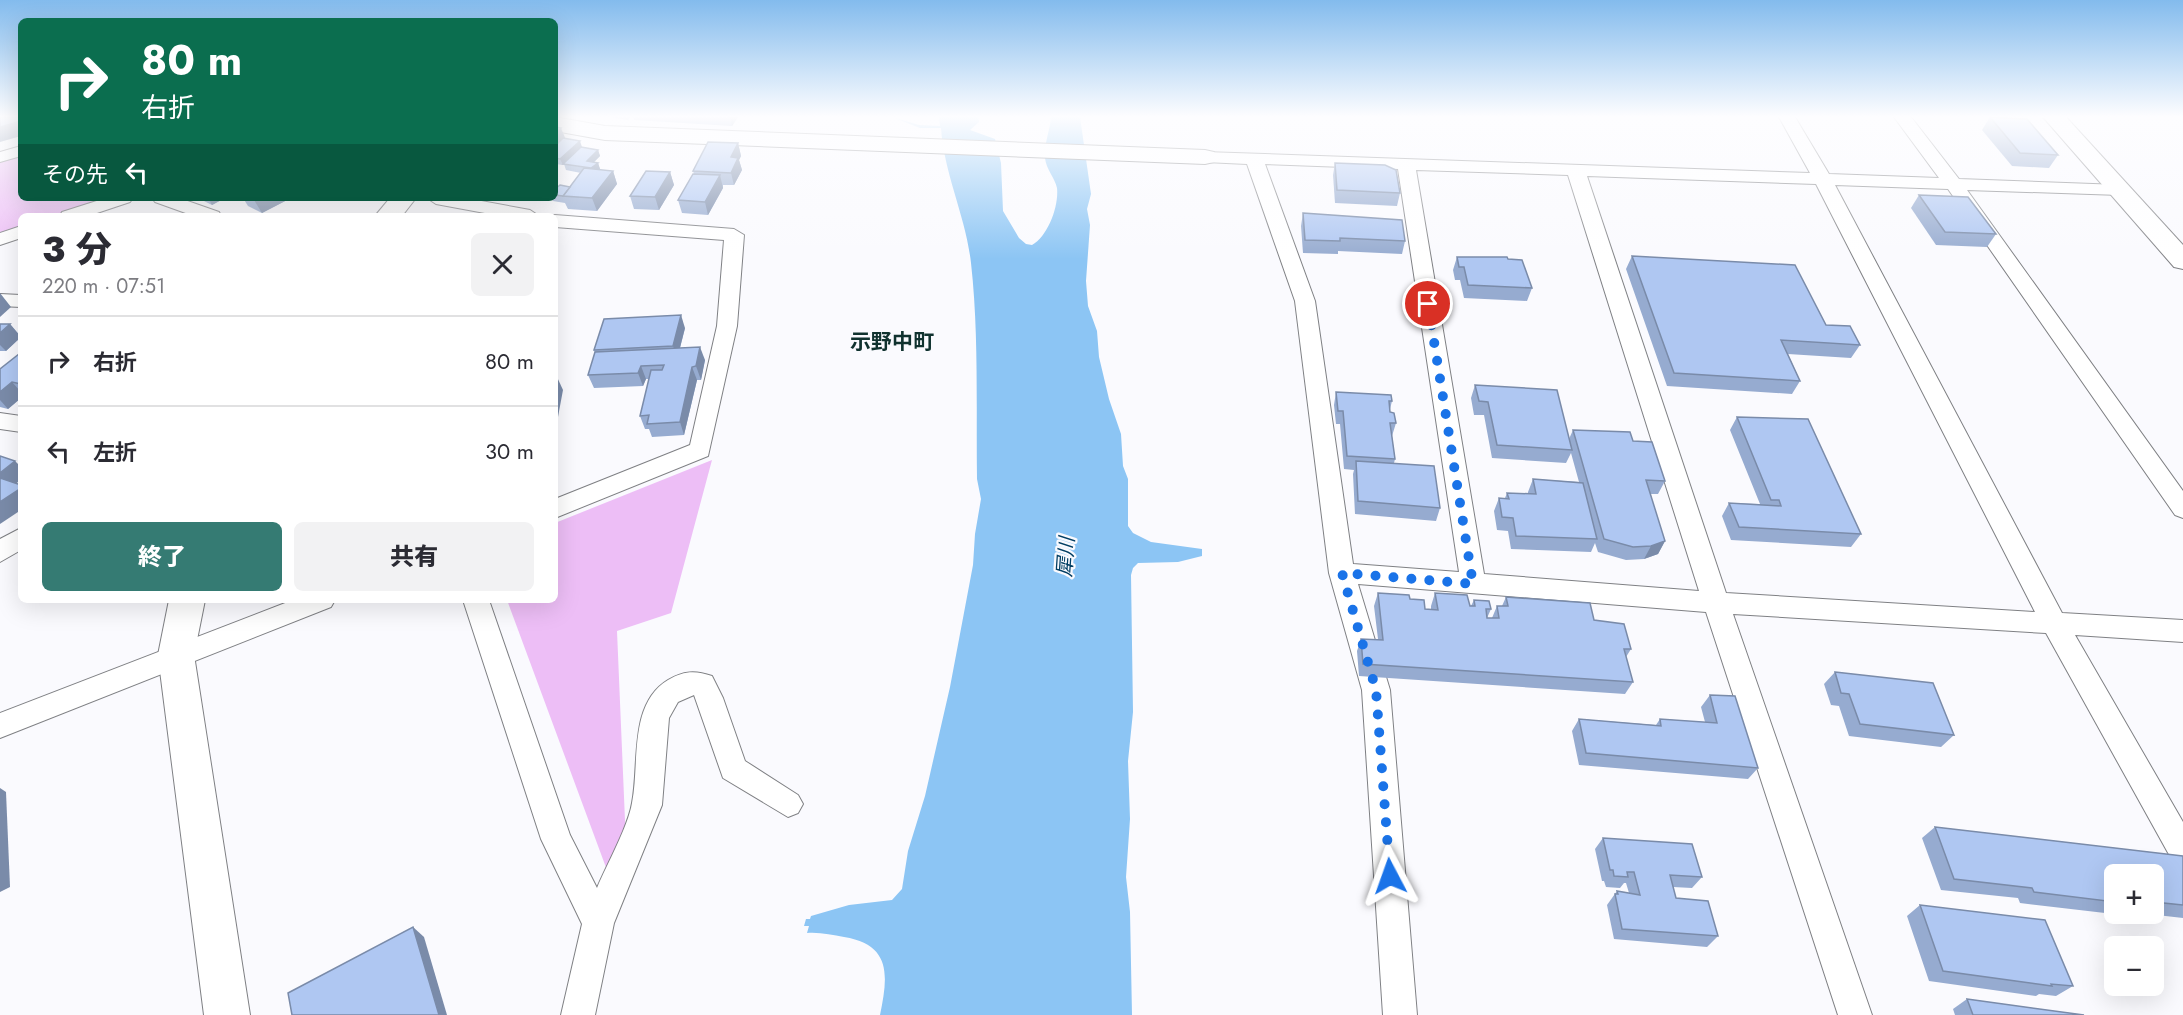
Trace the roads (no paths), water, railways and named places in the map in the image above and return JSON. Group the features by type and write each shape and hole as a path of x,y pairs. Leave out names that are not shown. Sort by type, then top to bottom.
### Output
{"street":[{"path":"1256,164 1305,301 1342,573 1376,690 1400,1015"},
{"path":"1406,164 1473,584"},
{"path":"1415,164 2120,190"},
{"path":"1814,164 2054,623 2183,850"},
{"path":"1938,164 2183,509"},
{"path":"2097,164 2183,261"},
{"path":"1576,171 1716,603 1855,1015"},
{"path":"78,213 115,201"},
{"path":"170,201 204,213"},
{"path":"390,213 400,201"},
{"path":"452,201 514,213"},
{"path":"558,227 734,235 727,326 700,450 558,508"},
{"path":"0,239 18,233"},
{"path":"0,300 18,301"},
{"path":"0,421 18,424"},
{"path":"0,552 18,539"},
{"path":"1342,573 1716,603 2183,632"},
{"path":"186,603 176,655 227,1015"},
{"path":"0,726 176,655 314,603"},
{"path":"477,603 556,839 598,923"},
{"path":"578,1015 598,923 646,805 655,717 668,694 686,683 702,684 733,769 788,804"}],"water":[{"name":"犀川","path":"947,164 1001,164 1003,211 1019,238 1026,244 1032,245 1038,241 1047,228 1056,203 1057,188 1047,164 1087,164 1091,194 1087,209 1090,225 1086,281 1088,306 1097,331 1099,357 1109,399 1121,434 1123,466 1128,479 1128,526 1133,533 1151,542 1202,549 1202,556 1178,562 1138,563 1131,575 1133,712 1128,761 1130,819 1126,877 1130,912 1132,1015 880,1015 885,975 879,955 860,941 826,934 807,933 809,926 804,926 806,919 810,919 811,916 849,905 892,900 902,889 908,851 925,796 950,687 973,565 981,499 977,479 975,317 971,263 965,229"}],"district":[{"name":"示野中町","path":"892,342"}]}
